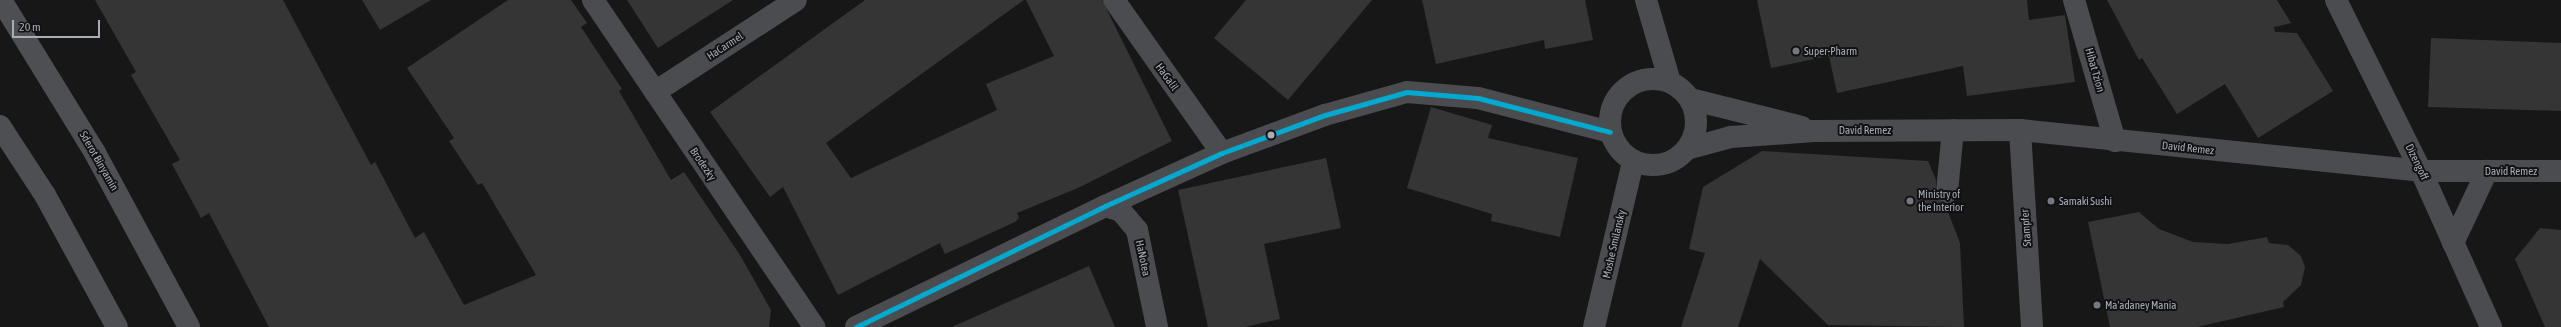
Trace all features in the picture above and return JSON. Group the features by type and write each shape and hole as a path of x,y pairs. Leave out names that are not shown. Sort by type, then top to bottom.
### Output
{"main road":[{"name":"Sderot Binyamin","path":"1,0 95,152 189,327"},
{"path":"0,126 45,195 117,327"}],"street":[{"name":"Brodezky","path":"593,0 814,327"},
{"name":"HaCarmel","path":"655,92 796,0"},
{"name":"HaGalil","path":"1114,0 1222,154"},
{"path":"1646,0 1670,82 1690,99 1696,129 1687,149 1662,165 1633,162 1618,149 1610,132 1611,112 1620,94 1643,80 1670,82"},
{"name":"Hibat Tzion","path":"2074,0 2115,141"},
{"name":"Dizengoff","path":"2336,0 2421,171 2491,327"},
{"path":"856,327 1105,206 1222,154 1325,116 1407,92 1478,98 1610,132"},
{"name":"David Remez","path":"1690,99 1814,131"},
{"path":"1947,192 1953,130"},
{"name":"David Remez","path":"1687,149 1731,137 1814,131 2020,130 2115,141 2421,171 2561,171"},
{"name":"Stampfer","path":"2020,130 2032,327"},
{"name":"Moshe Smilansky","path":"1594,327 1633,162"},
{"path":"2453,243 2487,171"},
{"name":"HaNotea","path":"1105,206 1121,211 1137,230 1158,327"}],"building":[{"path":"95,0 283,0 371,165 375,162 415,238 424,232 464,305 536,275 482,183 478,185 449,141 454,138 407,68 508,0 571,0 587,23 581,27 622,89 619,91 671,180 684,172 740,255 771,310 769,327 269,327 209,213 201,218 172,164 180,160 131,75 136,72"},
{"path":"362,0 431,0 380,30"},
{"path":"627,0 733,0 658,48"},
{"path":"865,0 1024,0 826,143 851,178 997,110 986,84 1054,56 1026,0 1102,0 1172,141 1078,188 1017,213 1019,218 1015,222 945,254 940,243 838,295 783,187 770,197 710,112"},
{"path":"1246,0 1372,0 1288,100 1214,38"},
{"path":"1422,0 1585,0 1593,40 1545,49 1544,40 1436,64"},
{"path":"1757,0 2027,0 2029,20 2065,15 2075,82 1967,96 1963,66 1837,93 1829,56 1771,68"},
{"path":"2107,0 2277,0 2291,23 2274,27 2275,32 2297,33 2333,91 2258,138 2225,84 2177,114 2142,58 2139,60"},
{"path":"2431,38 2561,43 2561,111 2428,107"},
{"path":"1431,107 1492,125 1488,138 1578,158 1560,237 1491,221 1492,214 1407,188"},
{"path":"1762,151 1928,161 1936,180 1936,197 1945,204 1960,243 1964,327 1828,325 1760,259 1738,327 1681,327 1705,253 1689,249 1703,187"},
{"path":"1326,158 1341,228 1264,244 1280,319 1245,327 1208,327 1178,190"},
{"path":"2139,212 2159,229 2193,242 2228,244 2267,237 2269,243 2288,245 2301,256 2305,267 2301,285 2283,302 2284,307 2197,327 2110,327 2088,222"},
{"path":"2540,228 2561,230 2561,327 2545,327 2515,259"},
{"path":"1089,266 1115,327 952,327"}],"transit line":[{"path":"856,327 1105,206 1222,153 1325,115 1407,92 1478,98 1610,132"}],"place":[{"name":"Super-Pharm","path":"1796,51"},
{"name":"Ministry of the Interior","path":"1910,201"},
{"name":"Samaki Sushi","path":"2051,201"},
{"name":"Ma'adaney Mania","path":"2097,305"}]}
